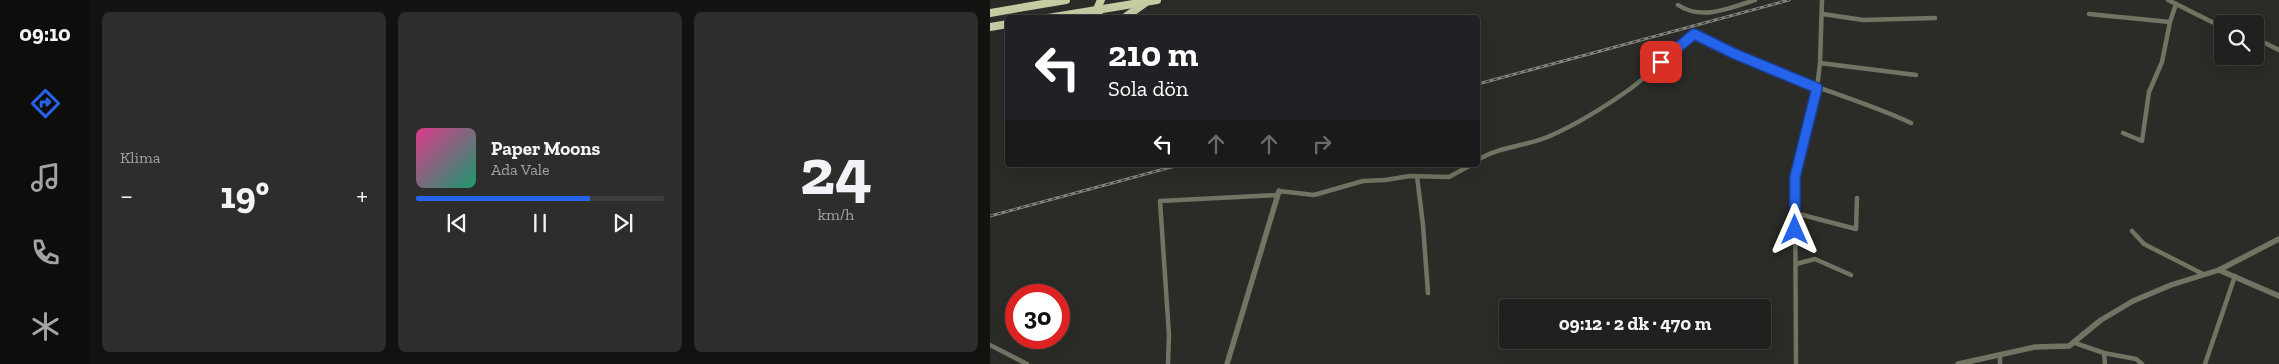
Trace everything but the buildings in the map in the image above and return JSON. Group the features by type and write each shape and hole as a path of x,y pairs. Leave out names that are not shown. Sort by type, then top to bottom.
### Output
{"highway":[{"path":"990,12 1066,0"},
{"path":"1099,15 1097,9 1101,0"},
{"path":"1064,15 1157,0"},
{"path":"1128,15 1147,2"},
{"path":"990,27 1005,24"}],"street":[{"path":"1678,5 1687,11 1702,14 1754,0"},
{"path":"1796,364 1795,177 1817,88 1823,14 1822,0"},
{"path":"2168,0 2214,22"},
{"path":"2123,133 2142,142 2150,92 2162,62 2170,22 2176,4"},
{"path":"1823,14 1863,20 1936,18"},
{"path":"2088,14 2170,22"},
{"path":"1480,158 1484,155 1531,144 1552,136 1630,89 1694,34 1743,58 1817,88 1876,107 1911,123"},
{"path":"2264,42 2279,50"},
{"path":"1820,62 1916,75"},
{"path":"1168,364 1169,336 1160,201 1278,193 1314,195 1363,181 1417,176 1449,177 1467,167"},
{"path":"1417,176 1428,293"},
{"path":"1226,364 1278,193"},
{"path":"1794,212 1856,229 1857,198"},
{"path":"2132,231 2144,244 2203,274"},
{"path":"1958,364 2034,347 2069,346 2115,310 2170,285 2219,270 2279,239"},
{"path":"1796,264 1806,259 1815,259 1851,275"},
{"path":"2219,270 2279,296"},
{"path":"2205,364 2235,276"},
{"path":"2075,343 2104,353 2136,359 2142,364"},
{"path":"990,345 1027,364"},
{"path":"2104,353 2104,364"},
{"path":"2000,355 2000,364"}],"railway":[{"path":"1480,83 1789,0"},
{"path":"990,216 1172,167"}],"route":[{"path":"1661,62 1694,34 1768,69 1817,88 1795,177 1795,230"}]}
